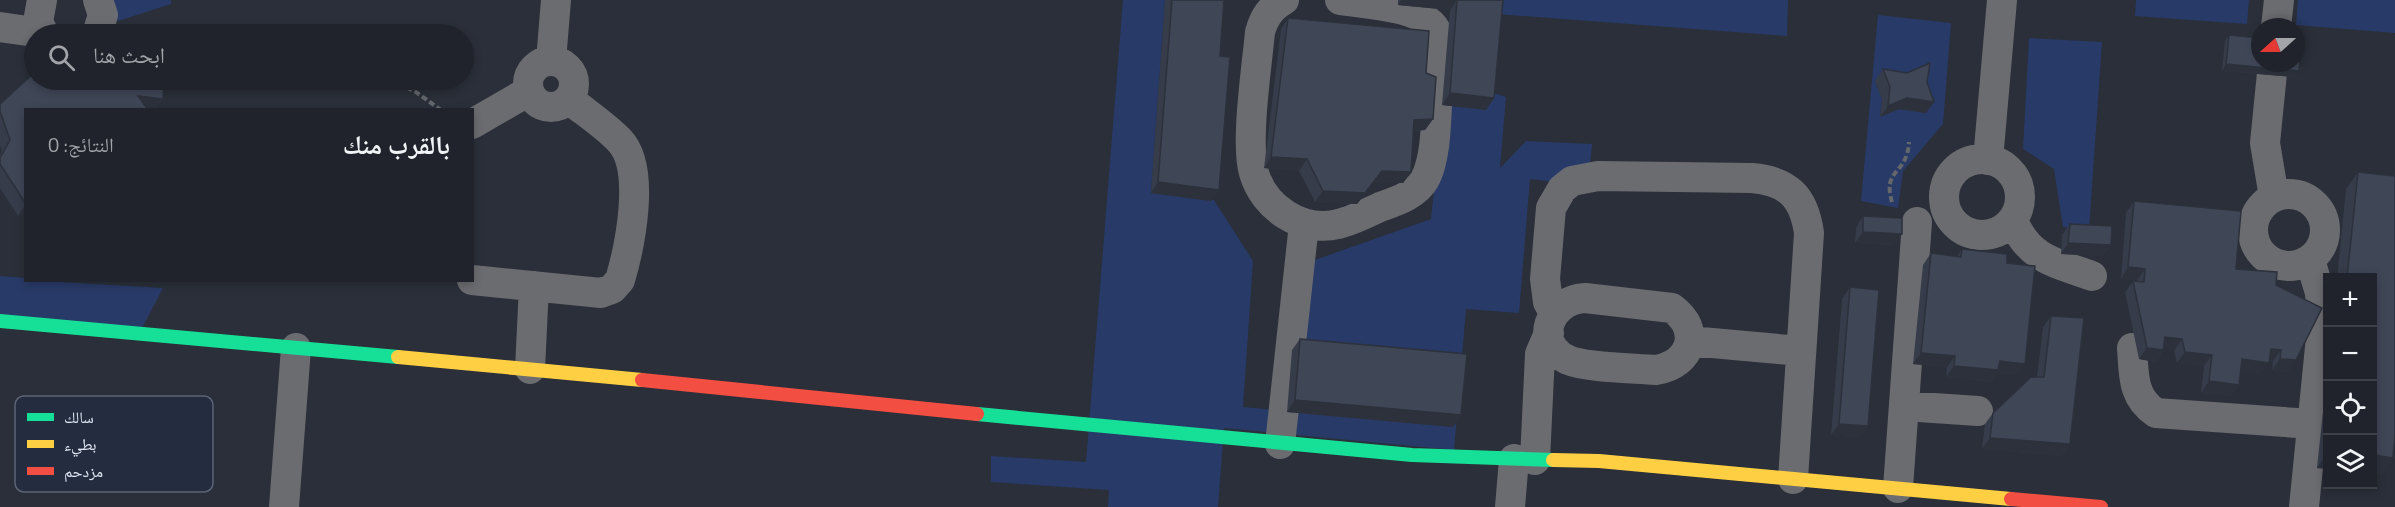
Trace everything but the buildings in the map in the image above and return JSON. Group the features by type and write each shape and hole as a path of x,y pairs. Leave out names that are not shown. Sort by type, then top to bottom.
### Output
{"street":[{"path":"41,24 38,10 42,0"},
{"path":"98,0 103,15 100,24"},
{"path":"551,61 556,0"},
{"path":"1284,0 1275,4 1265,17 1260,32 1251,147 1253,172 1263,195 1281,213 1304,224 1338,224 1405,197 1424,180 1431,162 1441,45 1435,28 1422,16 1340,0"},
{"path":"1988,160 2002,0"},
{"path":"2277,18 2279,0"},
{"path":"0,27 24,31"},
{"path":"551,61 562,63 570,70 575,80 570,100 552,108 542,106 529,91 530,74 543,62 551,61"},
{"path":"2272,72 2265,143 2274,197"},
{"path":"474,123 529,91"},
{"path":"474,280 601,293 612,289 620,280 624,269 635,188 633,163 620,141 570,100"},
{"path":"1973,160 1988,160 2006,167 2015,178 2019,190 2018,207 2013,220 2004,228 1992,234 1978,235 1957,225 1949,215 1944,202 1945,189 1951,175 1960,165 1973,160"},
{"path":"1510,507 1525,459 1540,354 1551,323 1562,304 1573,298 1659,304 1672,308 1682,315 1688,326 1690,341 1679,362 1668,368 1656,370 1568,360 1552,344 1551,323 1545,279 1551,208 1562,189 1572,180 1598,176 1770,180 1786,187 1798,200 1806,215 1809,232 1794,479"},
{"path":"2274,197 2303,197 2315,206 2323,219 2325,234 2320,249 2310,260 2294,266 2277,265 2263,255 2254,241 2254,224 2260,208 2274,197"},
{"path":"2013,220 2019,235 2037,253 2092,276"},
{"path":"1898,488 1917,222"},
{"path":"1280,444 1304,224"},
{"path":"2304,507 2322,327 2320,293 2310,260"},
{"path":"530,369 534,286"},
{"path":"0,321 530,369 1280,444 1525,459 1599,461 2102,507"},
{"path":"1690,341 1800,351"},
{"path":"284,507 296,348"},
{"path":"2132,348 2137,394 2145,405 2156,413 2312,424"},
{"path":"1904,406 1978,411"}],"path":[{"path":"412,90 438,108"},
{"path":"1908,142 1905,162 1890,178 1887,186 1892,204 1918,205 1917,222"}],"shaded area":[{"path":"108,0 171,0 171,4 118,21"},
{"path":"1123,0 1165,0 1151,193 1214,200 1253,261 1243,407 1453,427 1292,350 1295,267 1431,219 1443,105 1486,109 1491,0 1788,0 1787,36 1497,14 1491,92 1506,97 1500,168 1526,141 1592,144 1588,186 1530,179 1519,313 1466,309 1454,450 1224,428 1218,507 1108,507 1109,490 991,482 991,456 1086,462"},
{"path":"2136,0 2249,0 2247,24 2135,16"},
{"path":"2298,0 2395,0 2395,33 2305,26 2305,18 2297,18"},
{"path":"1878,15 1951,23 1943,124 1903,171 1898,208 1861,201","holes":["1875,81 1899,85 1926,113 1899,109 1880,116 1882,99"]},
{"path":"2029,38 2102,42 2089,230 2063,227 2054,169 2023,149"},
{"path":"0,276 24,278 24,282 163,288 141,330 0,318"}],"traffic: fast":[{"path":"0,321 398,357"},
{"path":"977,414 1412,455 1553,460"}],"traffic: slow":[{"path":"398,357 642,380"},
{"path":"1553,460 1599,461 2011,499"}],"traffic: jam":[{"path":"642,380 977,414"},
{"path":"2011,499 2101,507"}]}
